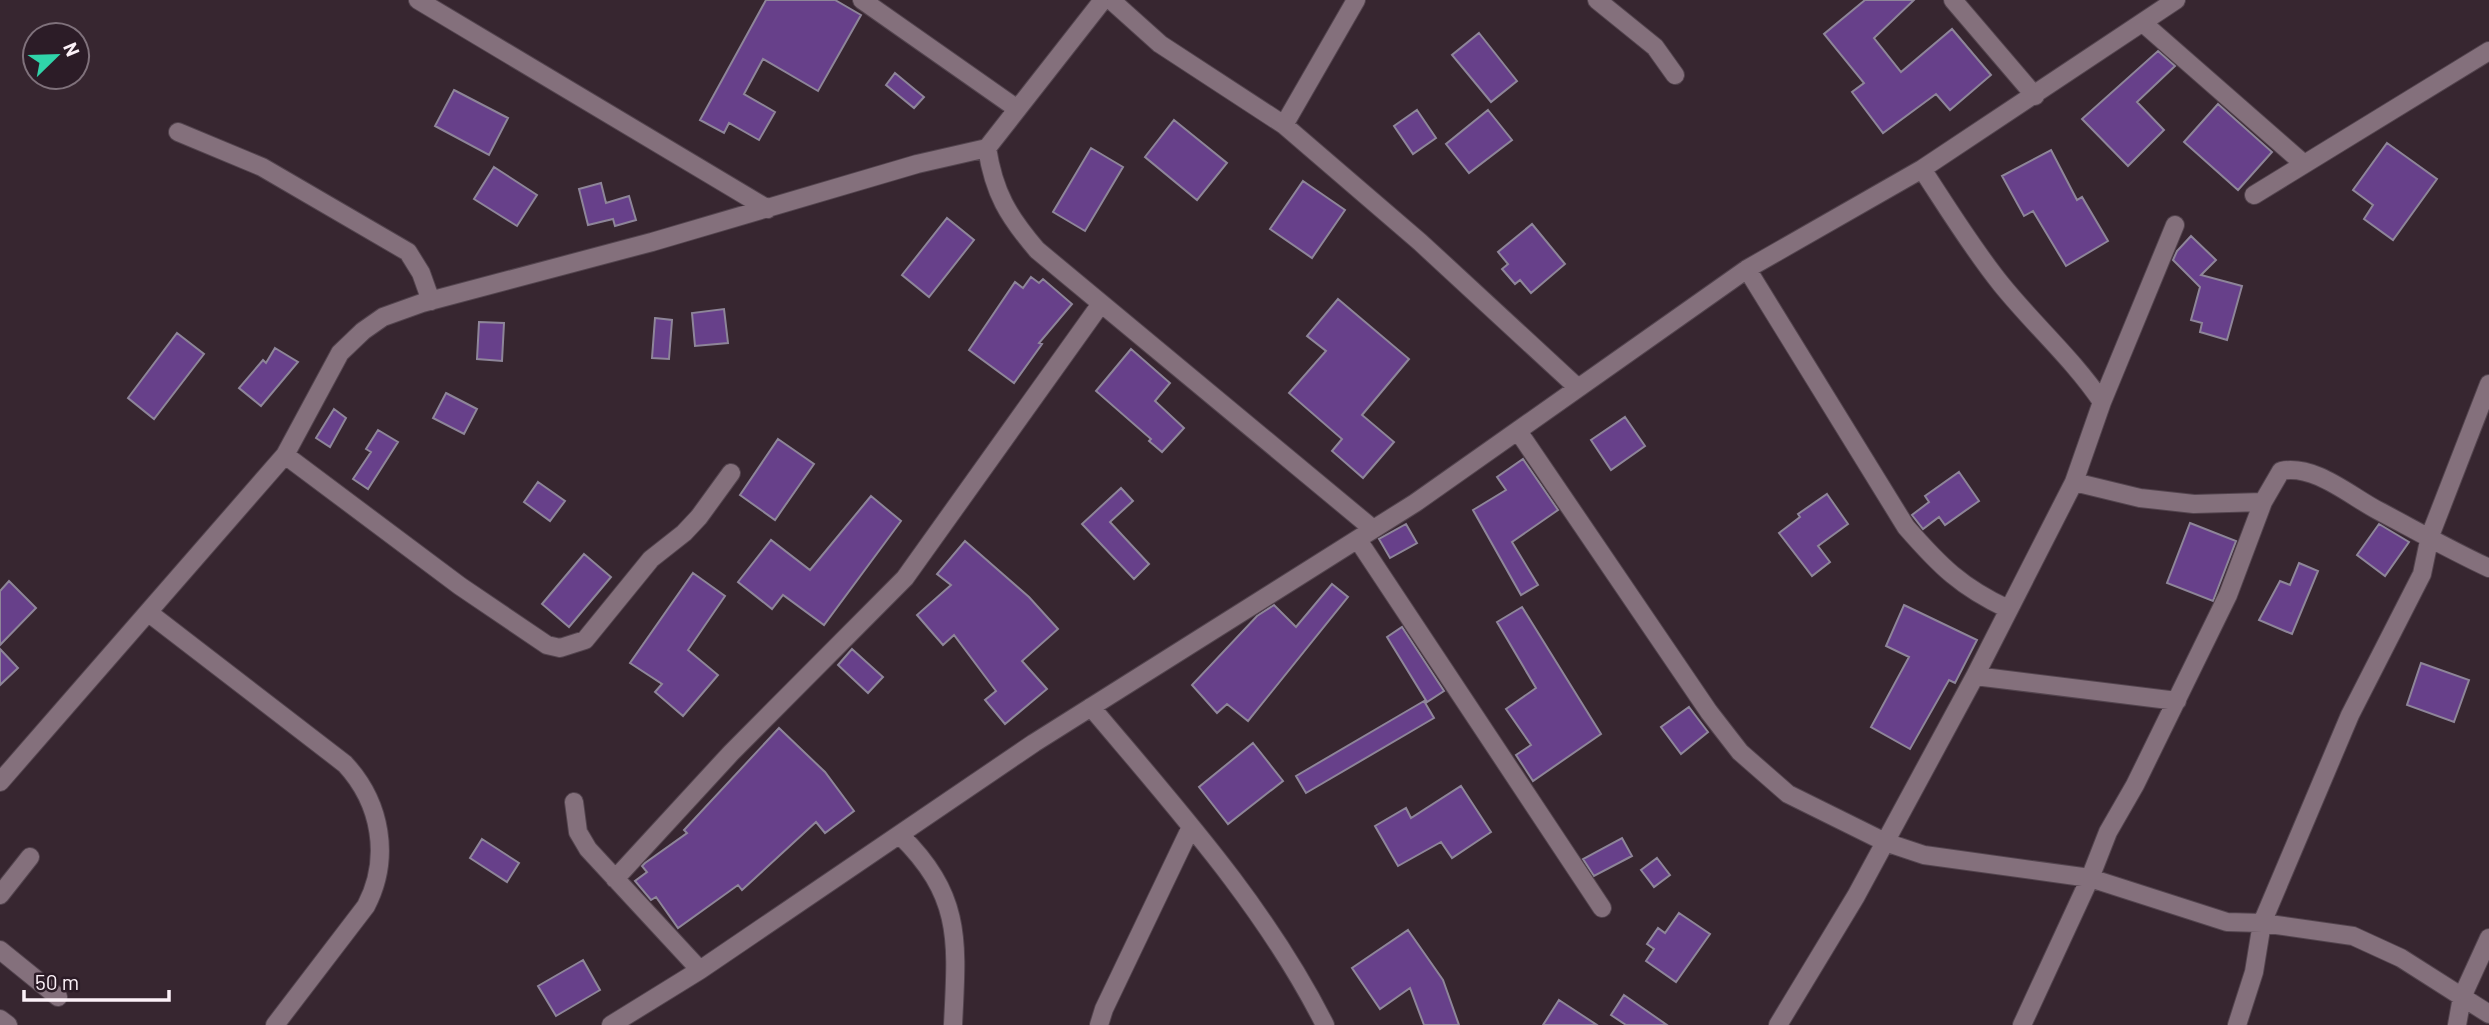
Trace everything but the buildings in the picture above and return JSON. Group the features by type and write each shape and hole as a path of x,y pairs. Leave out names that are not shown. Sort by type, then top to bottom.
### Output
{"street":[{"path":"862,0 1016,108"},
{"path":"0,782 285,456 340,353 363,331 383,317 431,301 768,209 917,164 987,148 1102,0"},
{"path":"1111,0 1160,44 1284,125 1420,242 1577,387"},
{"path":"1284,125 1356,0"},
{"path":"1597,0 1655,47 1675,75"},
{"path":"1953,0 2035,96"},
{"path":"611,1025 700,970 900,835 957,793 1358,540 1747,269 1922,169 2035,96 2149,12 2176,0"},
{"path":"421,1 768,209"},
{"path":"2149,12 2304,164"},
{"path":"2254,195 2489,51"},
{"path":"178,132 262,167 408,253 421,272 431,301"},
{"path":"987,148 995,189 1015,225 1037,250 1373,529"},
{"path":"1922,169 1999,282 2044,334 2088,377 2102,402"},
{"path":"1778,1025 1885,842 1975,676 2074,482 2102,402 2175,225"},
{"path":"1747,269 1906,527 1939,565 1974,593 2008,609"},
{"path":"615,880 731,753 905,578 1100,305"},
{"path":"2236,1025 2254,972 2262,923 2350,715 2422,574 2430,536 2489,384"},
{"path":"1518,431 1674,665 1740,752 1788,794 1885,842 1924,855 2090,878 2200,916 2227,922 2262,923 2353,936 2401,958 2489,1014"},
{"path":"285,456 460,586 547,645 560,648 585,640 651,559 684,533 699,517 731,474"},
{"path":"2022,1025 2090,878 2108,832 2177,701 2228,595 2263,502 2281,471 2293,469 2335,485 2375,509 2489,568"},
{"path":"2074,482 2140,498 2180,502 2263,502"},
{"path":"1358,540 1602,908"},
{"path":"149,613 345,764 361,781 377,815 379,855 375,890 366,906 275,1025"},
{"path":"1975,676 2177,701"},
{"path":"1091,707 1191,827 1269,928 1325,1025"},
{"path":"574,802 578,832 615,880 700,970"},
{"path":"1099,1025 1104,1009 1191,827"},
{"path":"900,835 923,858 943,888 956,956 953,1025"},
{"path":"0,895 30,857"},
{"path":"2457,1025 2462,997 2489,938"},
{"path":"0,950 58,997"},
{"path":"0,1019 8,1025"}]}
